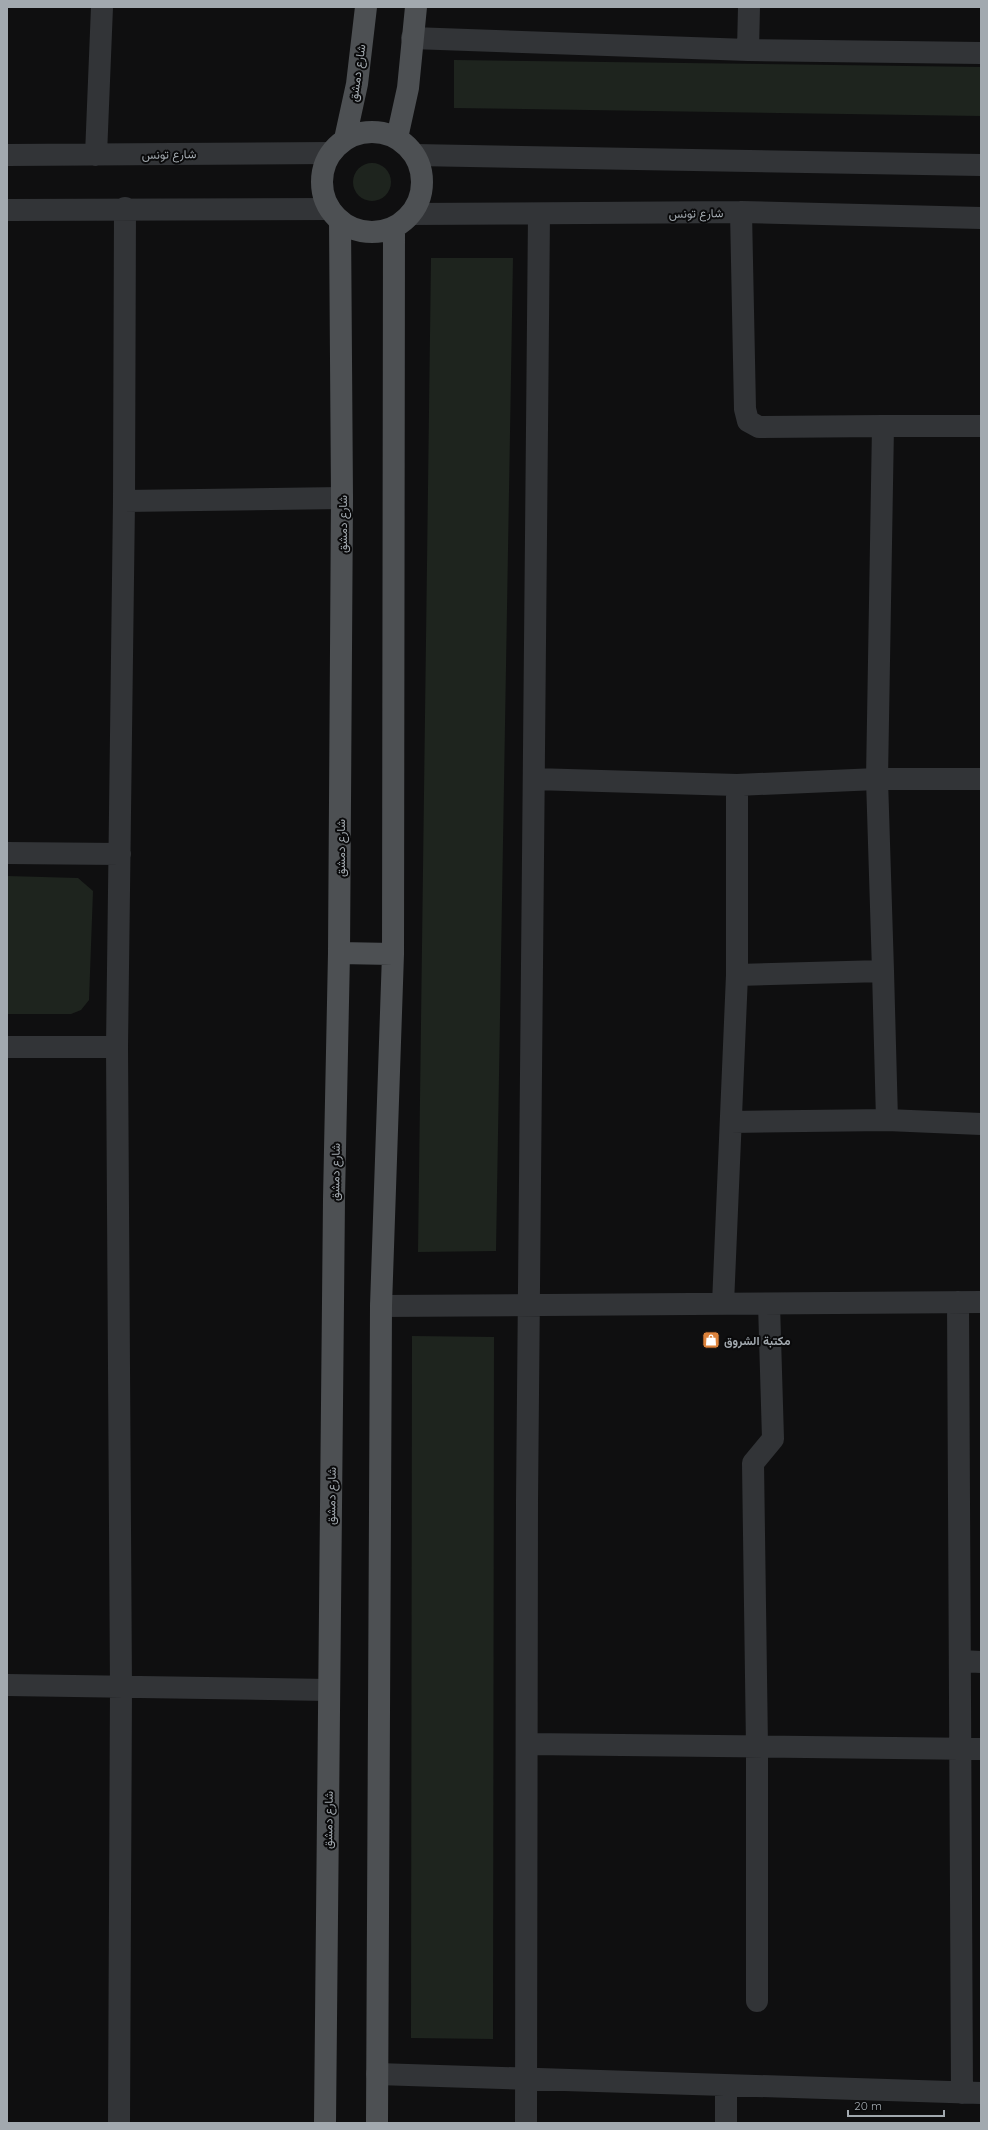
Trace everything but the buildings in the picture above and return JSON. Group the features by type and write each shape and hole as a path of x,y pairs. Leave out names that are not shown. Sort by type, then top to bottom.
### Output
{"main road":[{"name":"شارع دمشق","path":"338,146 357,84 366,7"},
{"path":"397,138 408,88 416,7"},
{"path":"370,132 384,133 397,138 415,155 421,170 423,186 419,201 411,214 394,228 381,232 367,232 352,229 335,215 323,196 322,181 324,166 338,146 358,134 370,132"},
{"name":"شارع دمشق","path":"325,2123 334,1191 339,953 342,498 335,215"},
{"path":"377,2123 381,1306 393,954 394,228"},
{"path":"339,953 393,954"}],"street":[{"path":"96,155 102,7"},
{"path":"748,50 749,7"},
{"path":"412,38 748,50 981,53"},
{"name":"شارع تونس","path":"7,155 96,155 338,146"},
{"path":"415,155 981,165"},
{"path":"119,2123 121,1688 117,1048 124,501 124,208"},
{"path":"7,210 124,208 335,215"},
{"path":"741,212 745,409 748,421 759,427 981,426"},
{"name":"شارع تونس","path":"411,214 741,212 981,218"},
{"path":"526,2123 529,1306 539,214"},
{"path":"883,426 878,779 887,1120"},
{"path":"124,501 342,498"},
{"path":"534,779 737,785 878,779 981,779"},
{"path":"723,1304 737,975 737,785"},
{"path":"7,853 120,854"},
{"path":"737,975 883,971"},
{"path":"7,1047 117,1048"},
{"path":"731,1122 887,1120 981,1124"},
{"path":"377,2074 971,2093 970,1661 958,1302"},
{"path":"381,1306 981,1302"},
{"path":"757,2000 757,1746 753,1464 773,1439 769,1304"},
{"path":"7,1685 121,1688 329,1690"},
{"path":"527,1744 971,1749"},
{"path":"726,2086 726,2123"}],"shaded area":[{"path":"454,60 981,67 981,116 454,108"},
{"path":"368,163 376,163 386,168 390,175 390,189 386,196 376,201 368,201 358,196 356,193 353,186 353,178 358,168 361,166"},
{"path":"431,258 513,258 496,1251 418,1252"},
{"path":"7,876 78,878 93,891 89,1000 81,1010 71,1014 7,1014"},
{"path":"412,1336 494,1337 493,2039 411,2038"}],"place":[{"name":"مكتبة الشروق","path":"711,1340"}]}
